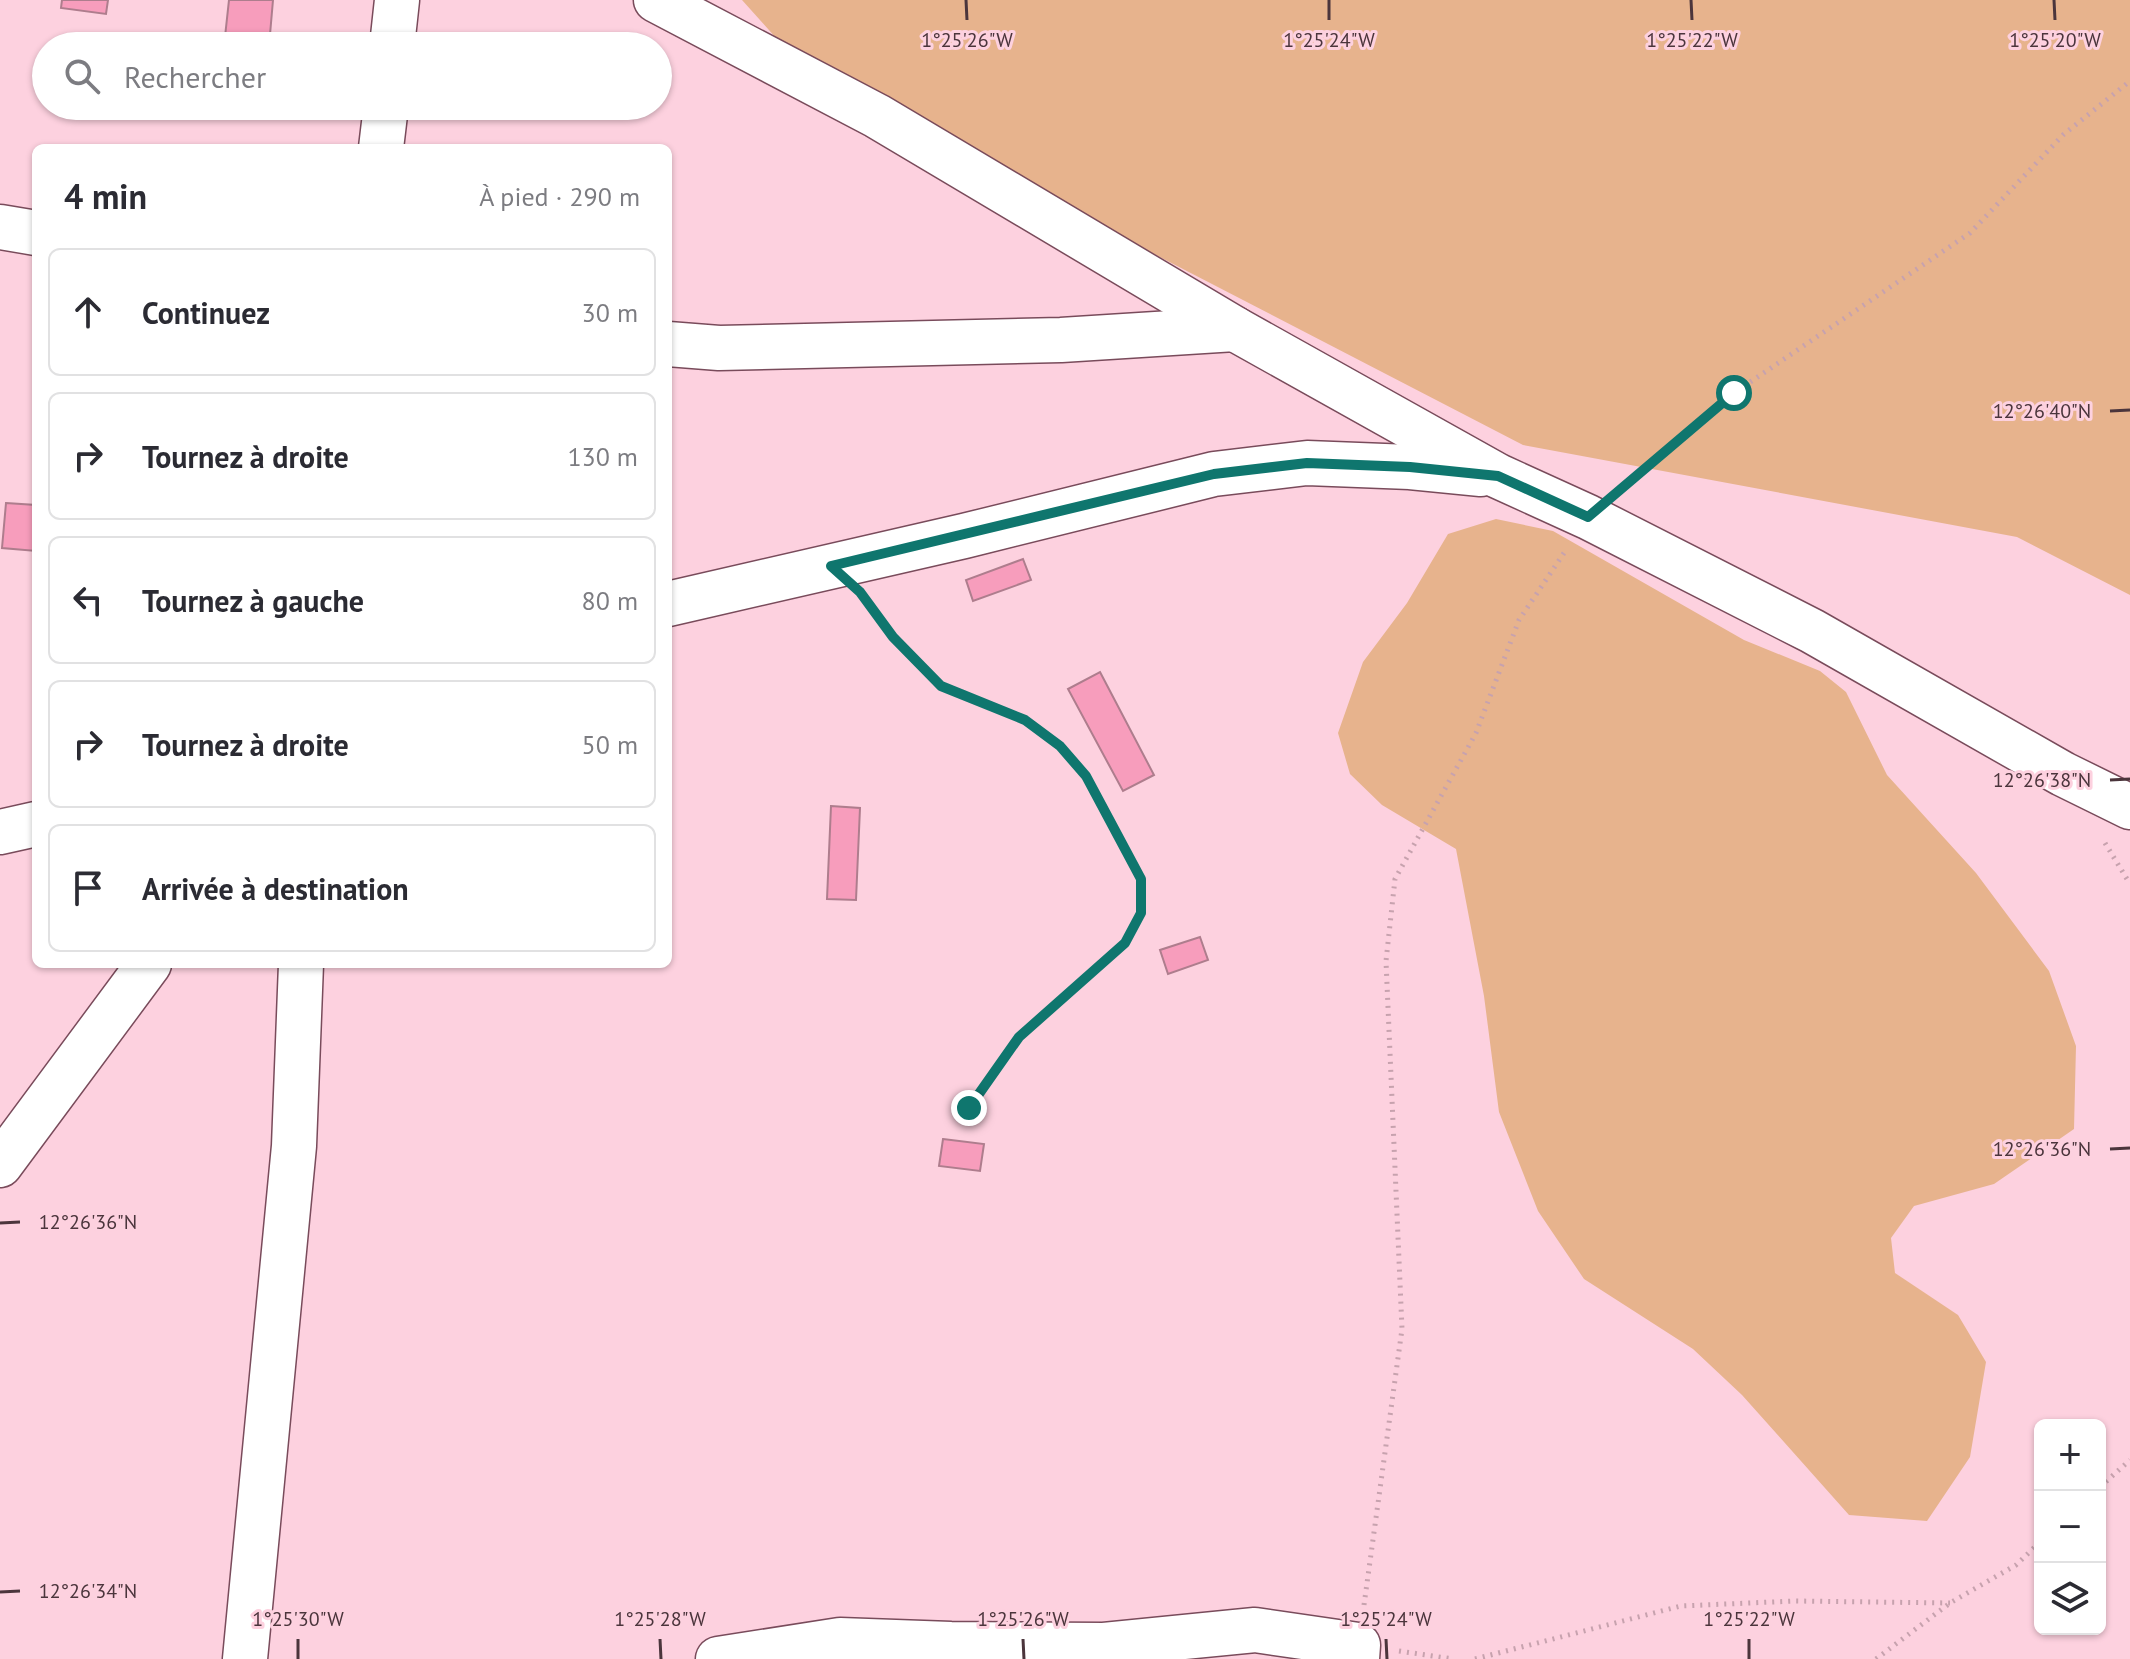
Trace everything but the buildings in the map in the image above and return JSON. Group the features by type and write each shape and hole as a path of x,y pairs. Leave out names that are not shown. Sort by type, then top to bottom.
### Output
{"street":[{"path":"394,32 397,0"},
{"path":"656,0 877,116 1235,329 1498,476 1588,517 1812,631 2063,774 2130,807"},
{"path":"381,144 384,120"},
{"path":"0,227 32,232"},
{"path":"672,344 719,348 1061,340 1235,329"},
{"path":"672,603 1214,474 1307,463 1410,467 1498,476"},
{"path":"0,832 32,825"},
{"path":"0,1165 146,968"},
{"path":"245,1659 294,1146 301,968"},
{"path":"718,1659 840,1640 1104,1645 1255,1630 1358,1652"}],"path":[{"path":"1453,1659 1358,1652 1402,1329 1386,961 1395,879 1476,733 1519,620 1588,517 1734,393 1970,233 2063,135 2130,81"},
{"path":"831,566 860,592 893,637 941,686 1025,720 1060,746 1086,776 1141,879 1141,913 1125,943 1019,1037 969,1108"},
{"path":"2106,1482 2130,1460"},
{"path":"1876,1659 1950,1603 2016,1565 2034,1548"},
{"path":"1475,1659 1681,1606 1795,1601 1950,1603"}],"shaded area":[{"path":"742,0 2130,0 2130,595 2017,537 1523,445 810,76"},
{"path":"1496,519 1553,531 1744,640 1820,671 1846,692 1887,775 1976,873 2049,971 2076,1046 2074,1129 1994,1184 1914,1206 1891,1238 1895,1273 1958,1315 1986,1362 1970,1457 1927,1521 1849,1515 1742,1395 1693,1349 1584,1279 1538,1211 1499,1112 1484,996 1456,849 1382,805 1350,774 1338,733 1363,662 1407,603 1448,534"}],"route":[{"path":"969,1108 1019,1037 1125,943 1141,913 1141,879 1086,776 1060,746 1025,720 941,686 893,637 860,592 831,566 1214,474 1307,463 1410,467 1498,476 1588,517 1734,393"}]}
